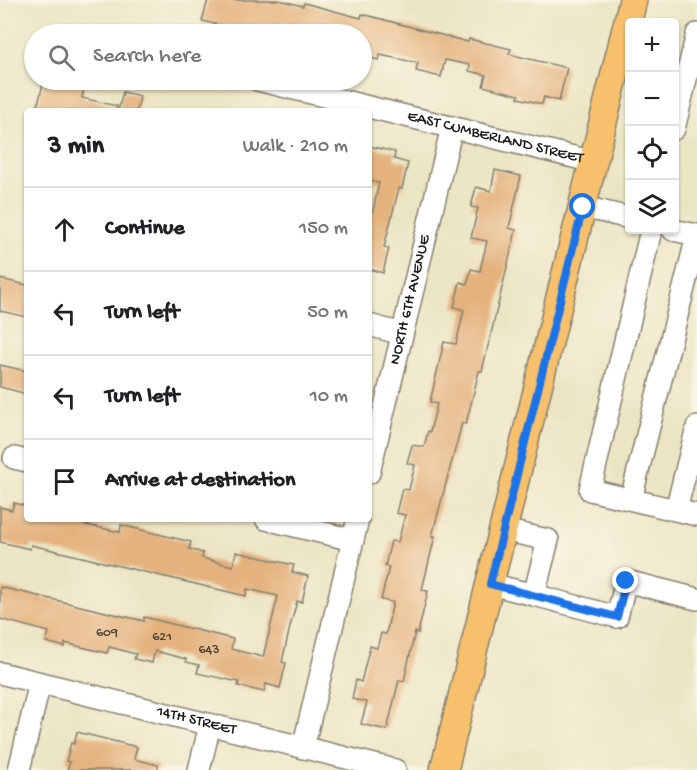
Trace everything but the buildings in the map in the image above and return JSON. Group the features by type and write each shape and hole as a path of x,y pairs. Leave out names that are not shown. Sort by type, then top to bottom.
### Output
{"main road":[{"path":"444,770 633,0"}],"street":[{"path":"676,126 697,34"},
{"name":"EAST CUMBERLAND STREET","path":"299,90 594,162"},
{"name":"NORTH 6TH AVENUE","path":"372,460 452,127"},
{"path":"583,207 625,217"},
{"path":"631,499 697,236 679,231"},
{"path":"650,234 590,490 697,515"},
{"path":"372,326 402,334"},
{"path":"676,510 697,427"},
{"path":"278,522 353,540"},
{"path":"303,748 357,522"},
{"path":"503,530 548,540 534,595"},
{"path":"490,584 617,617 626,581 697,599"},
{"name":"14TH STREET","path":"0,673 384,769"},
{"path":"19,770 40,683"},
{"path":"199,770 210,725"}],"route":[{"path":"583,207 490,584 617,617 626,581"}]}
